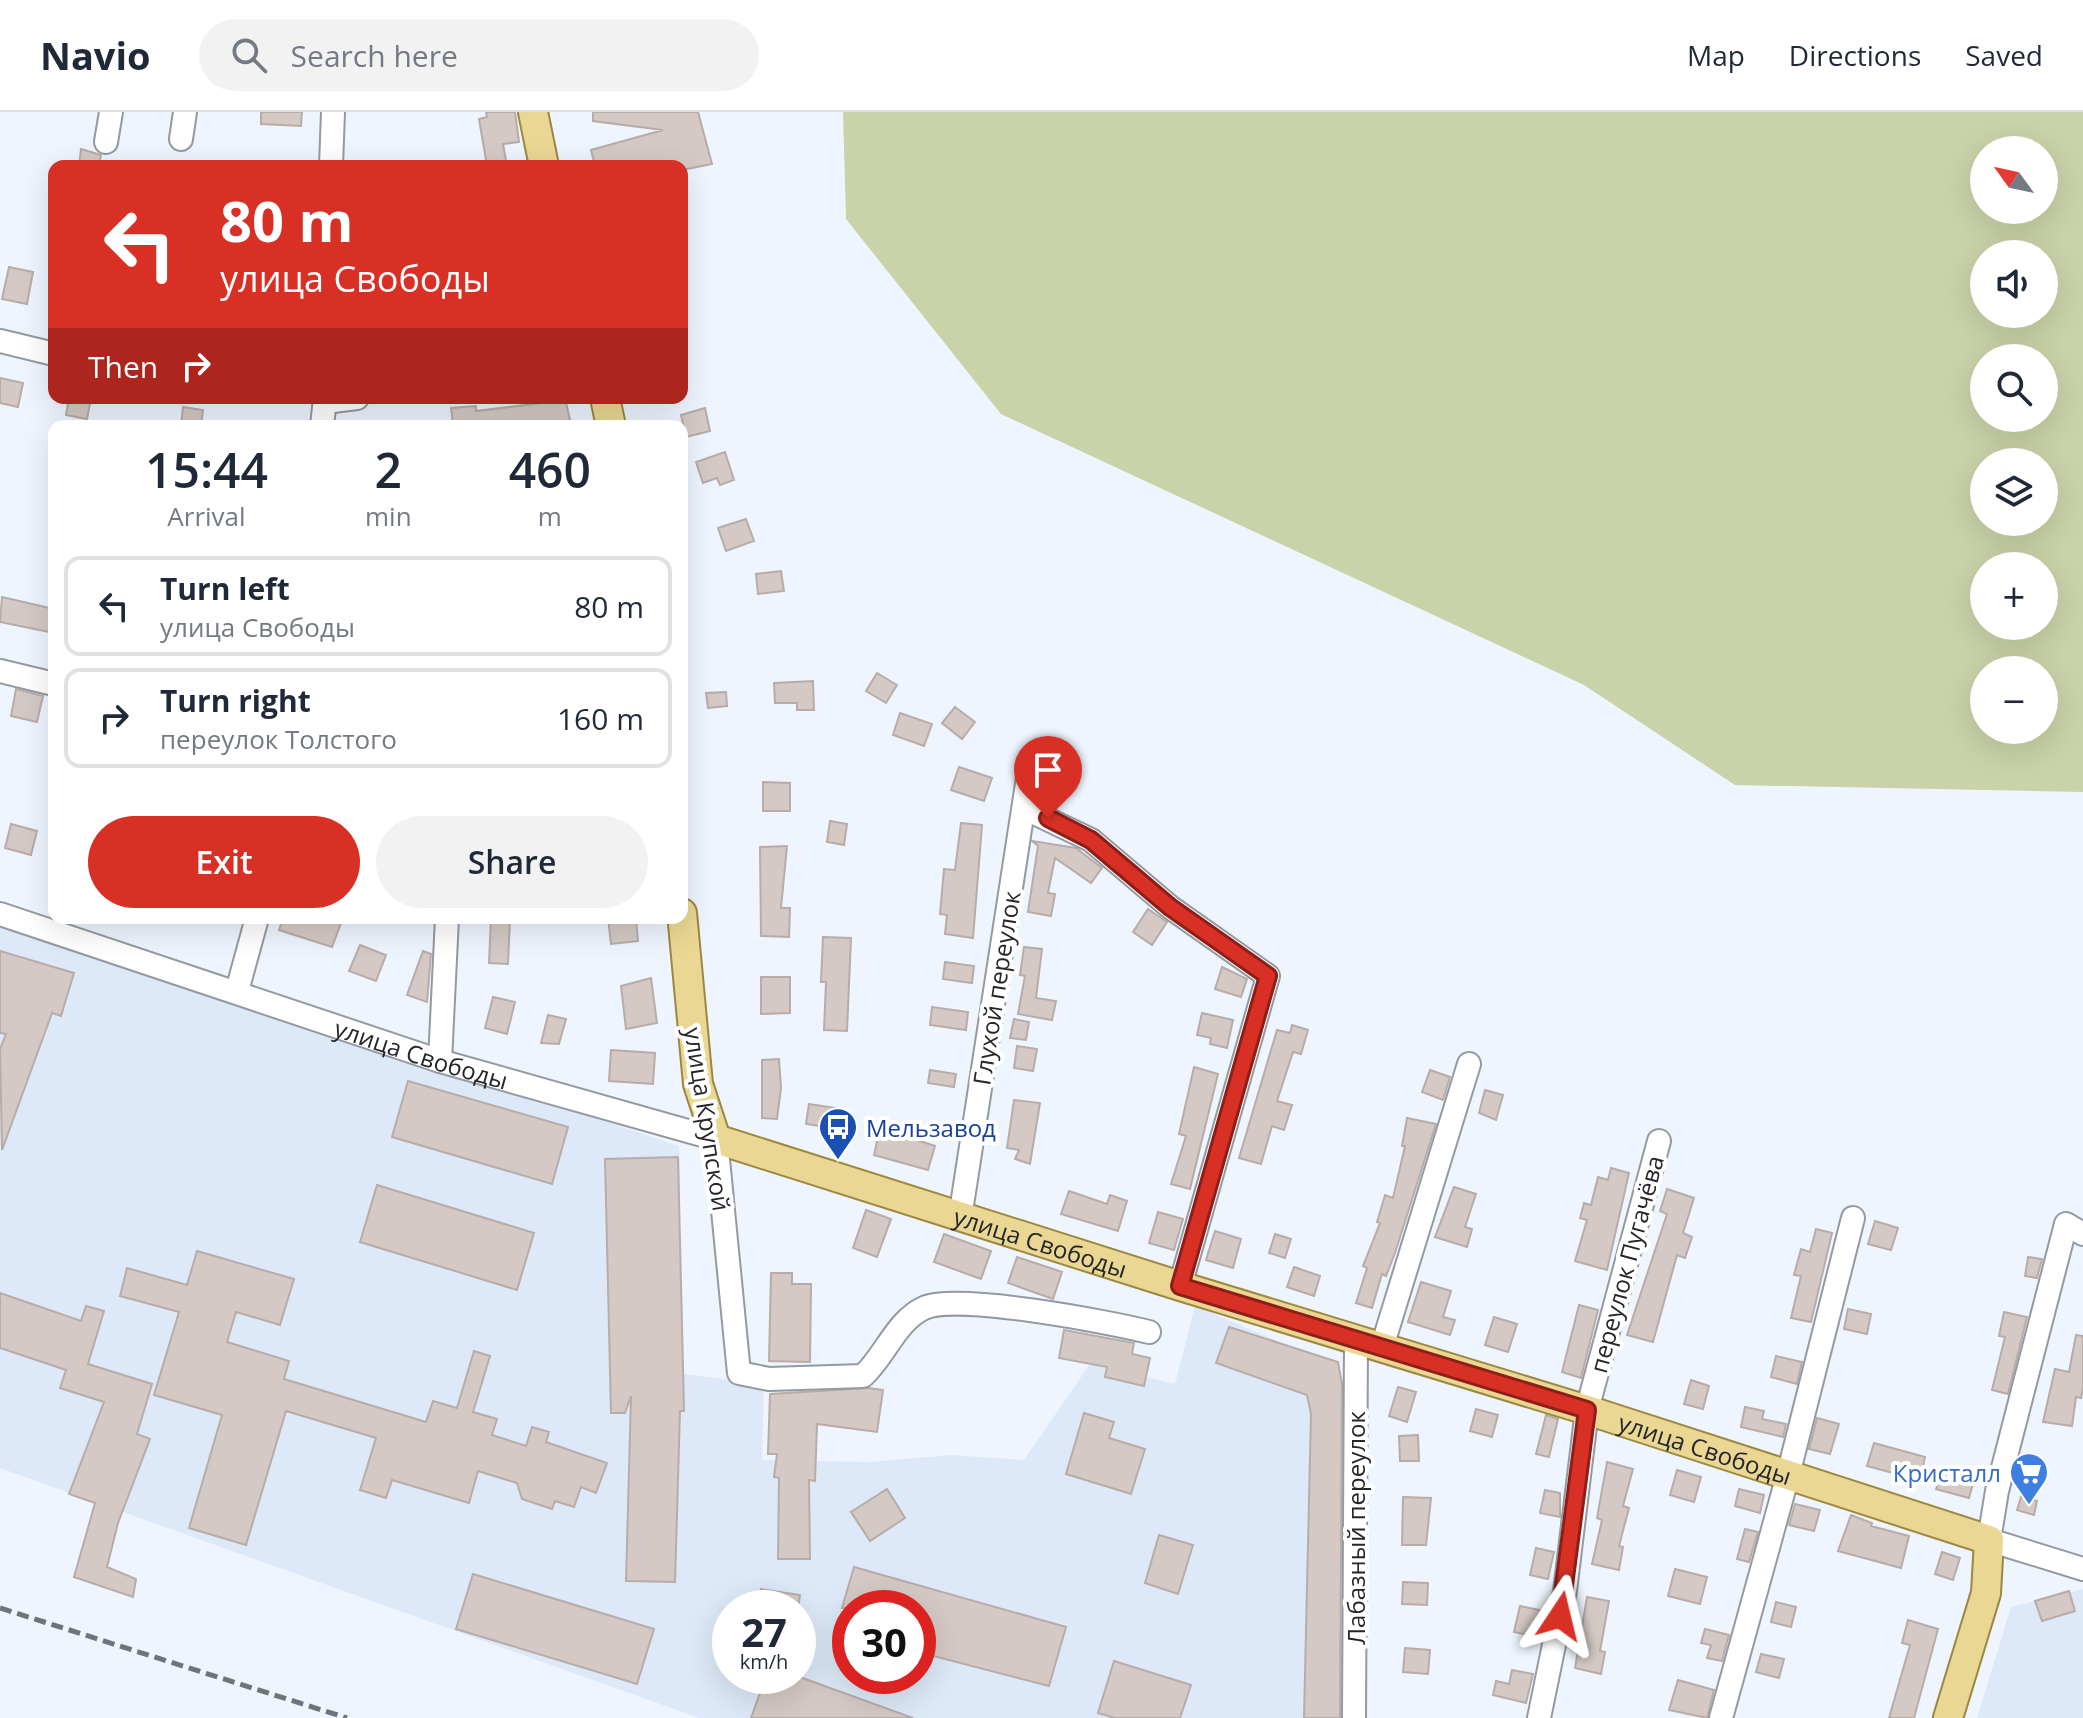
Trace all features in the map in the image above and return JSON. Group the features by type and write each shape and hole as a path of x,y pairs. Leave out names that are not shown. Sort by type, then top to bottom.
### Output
{"main road":[{"path":"533,112 543,160"},
{"name":"улица Крупской","path":"683,924 698,1084 716,1139"},
{"name":"улица Свободы","path":"716,1139 960,1218 1587,1410 1989,1540"},
{"path":"1948,1718 1986,1593 1989,1540"}],"street":[{"path":"106,142 111,112"},
{"path":"181,139 185,112"},
{"path":"331,160 333,112"},
{"path":"0,341 48,353"},
{"path":"0,671 48,683"},
{"name":"Глухой переулок","path":"960,1218 1031,758"},
{"path":"1024,808 1091,840 1170,907 1268,976 1180,1286"},
{"name":"улица Свободы","path":"0,914 440,1061 716,1139"},
{"path":"237,991 255,924"},
{"path":"440,1061 447,924"},
{"name":"Лабазный переулок","path":"1354,1718 1369,1343 1469,1064"},
{"name":"улица Крупской","path":"716,1139 739,1373 769,1379 863,1376 906,1320 926,1307 958,1304 1085,1316 1149,1332"},
{"name":"переулок Пугачёва","path":"1539,1718 1565,1591 1587,1410 1659,1141"},
{"path":"1721,1718 1788,1475 1853,1218"},
{"path":"1989,1540 1997,1491 2074,1229"},
{"name":"улица Свободы","path":"1989,1540 2083,1569"}],"shaded area":[{"path":"0,920 679,1146 683,1374 764,1384 762,1460 870,1462 951,1455 1024,1460 1090,1364 1175,1384 1195,1306 1320,1359 1338,1362 1351,1416 1349,1718 699,1718 0,1468"},
{"path":"2083,1589 2083,1718 1977,1718 2011,1607"}],"green space":[{"path":"843,112 2083,112 2083,792 1735,785 1584,685 1001,414 846,219"}],"building":[{"path":"261,112 302,112 301,126 261,124"},
{"path":"486,112 515,112 519,142 503,144 506,160 486,160 479,119 487,117"},
{"path":"593,112 698,112 712,164 688,169 688,160 594,160 591,150 663,130 593,121"},
{"path":"81,149 101,155 100,160 80,160"},
{"path":"9,267 33,272 27,304 2,299"},
{"path":"0,378 23,383 18,407 0,403"},
{"path":"68,404 90,404 87,419 66,415"},
{"path":"534,404 566,404 570,420 452,420 451,408 476,406 476,411"},
{"path":"183,407 203,410 202,420 182,420"},
{"path":"705,408 710,431 688,436 688,420 682,420 681,415"},
{"path":"725,452 734,480 720,485 717,478 703,483 696,462"},
{"path":"746,519 754,541 726,551 718,528"},
{"path":"781,571 784,591 758,594 756,574"},
{"path":"2,597 48,608 48,632 0,622"},
{"path":"877,673 897,685 886,703 866,691"},
{"path":"813,681 814,710 797,710 797,703 775,703 774,683"},
{"path":"16,689 43,696 37,722 11,716"},
{"path":"726,692 727,706 708,708 706,693"},
{"path":"955,707 975,722 962,739 942,723"},
{"path":"900,713 932,724 924,746 893,735"},
{"path":"959,767 992,778 984,801 951,790"},
{"path":"763,782 790,783 790,811 763,811"},
{"path":"830,821 847,824 844,845 827,842"},
{"path":"961,823 982,825 973,938 945,934 947,915 940,914 944,869 955,870"},
{"path":"11,824 37,831 31,855 5,848"},
{"path":"1032,841 1076,848 1102,868 1091,883 1055,858 1048,893 1055,894 1051,916 1028,912 1038,846"},
{"path":"787,846 781,908 790,908 789,937 761,936 760,847"},
{"path":"1148,909 1167,922 1152,945 1133,932"},
{"path":"281,924 341,924 332,947 279,930"},
{"path":"491,924 510,924 508,964 489,963"},
{"path":"609,924 637,924 638,941 611,944"},
{"path":"823,937 851,938 847,1031 824,1030 826,982 821,982"},
{"path":"360,945 386,955 376,981 349,971"},
{"path":"1024,947 1042,949 1036,998 1056,1001 1052,1020 1018,1014 1025,976 1020,975"},
{"path":"0,951 74,973 61,1016 52,1013 2,1150 0,1049 6,1034 0,1033"},
{"path":"423,951 431,954 427,1002 407,995"},
{"path":"945,962 974,966 972,983 943,979"},
{"path":"1222,967 1247,979 1241,997 1215,989"},
{"path":"761,977 790,977 790,1013 761,1014"},
{"path":"651,978 657,1023 626,1029 621,986"},
{"path":"493,997 515,1002 507,1034 485,1028"},
{"path":"932,1007 968,1012 966,1030 930,1025"},
{"path":"1202,1013 1233,1020 1227,1048 1210,1044 1211,1038 1197,1035"},
{"path":"548,1015 566,1019 559,1044 541,1043"},
{"path":"1014,1019 1029,1022 1026,1040 1010,1038"},
{"path":"1292,1025 1308,1030 1301,1054 1293,1052 1277,1101 1292,1105 1284,1130 1272,1126 1261,1164 1239,1158 1277,1030 1290,1033"},
{"path":"1017,1046 1037,1049 1033,1071 1014,1068"},
{"path":"611,1050 655,1053 653,1084 609,1081"},
{"path":"779,1059 781,1088 777,1119 762,1118 762,1060"},
{"path":"1194,1067 1218,1074 1190,1189 1171,1184 1186,1136 1179,1134"},
{"path":"930,1070 956,1074 954,1087 928,1083"},
{"path":"1430,1070 1450,1077 1443,1100 1422,1092"},
{"path":"408,1081 568,1127 552,1184 392,1137"},
{"path":"1485,1090 1503,1095 1496,1120 1479,1113"},
{"path":"1014,1100 1040,1103 1030,1164 1015,1159 1019,1150 1007,1148"},
{"path":"809,1104 836,1108 833,1128 806,1124"},
{"path":"1407,1118 1436,1124 1395,1253 1386,1276 1382,1274 1372,1308 1356,1303 1367,1268 1363,1266 1380,1223 1377,1222 1385,1195 1393,1198 1405,1146 1402,1146"},
{"path":"880,1128 935,1146 928,1170 874,1155"},
{"path":"678,1157 684,1411 680,1411 675,1582 626,1581 631,1396 625,1413 611,1413 605,1159"},
{"path":"1611,1168 1629,1173 1607,1270 1575,1261 1587,1220 1580,1218 1584,1203 1591,1205 1598,1177 1608,1180"},
{"path":"377,1185 534,1233 517,1290 360,1242"},
{"path":"1454,1187 1476,1194 1465,1227 1472,1229 1467,1247 1435,1237"},
{"path":"1667,1189 1694,1198 1683,1233 1692,1237 1685,1258 1677,1255 1653,1342 1627,1335 1667,1214 1660,1211"},
{"path":"1069,1191 1107,1204 1110,1195 1127,1201 1118,1231 1061,1214"},
{"path":"866,1210 891,1219 877,1257 853,1248"},
{"path":"1158,1212 1183,1219 1174,1250 1149,1243"},
{"path":"1875,1221 1898,1228 1891,1250 1868,1244"},
{"path":"1816,1229 1832,1233 1811,1322 1791,1318 1801,1276 1794,1275 1801,1249 1810,1252"},
{"path":"1215,1231 1241,1239 1233,1268 1206,1260"},
{"path":"944,1234 991,1251 981,1279 934,1262"},
{"path":"1275,1234 1291,1239 1285,1258 1269,1253"},
{"path":"197,1251 294,1279 280,1325 236,1312 227,1342 289,1361 284,1379 426,1422 433,1401 457,1408 474,1351 490,1356 473,1412 497,1419 492,1435 526,1446 532,1427 549,1432 546,1442 607,1463 596,1493 581,1487 574,1507 555,1501 552,1509 522,1499 517,1483 478,1471 469,1503 392,1480 386,1498 360,1490 376,1438 286,1411 246,1545 189,1528 222,1415 154,1395 179,1312 120,1296 127,1268 187,1285"},
{"path":"1017,1257 1062,1272 1053,1299 1008,1283"},
{"path":"2028,1257 2042,1259 2037,1278 2025,1276"},
{"path":"1294,1267 1320,1276 1314,1296 1287,1287"},
{"path":"771,1273 792,1273 792,1284 811,1284 810,1362 769,1361"},
{"path":"1421,1282 1451,1291 1443,1317 1455,1320 1450,1335 1408,1322"},
{"path":"0,1293 81,1321 86,1306 104,1311 88,1364 152,1384 137,1434 150,1439 118,1523 107,1567 136,1579 133,1597 74,1577 95,1503 69,1494 104,1402 60,1388 66,1370 0,1348"},
{"path":"1579,1305 1598,1310 1581,1378 1562,1372"},
{"path":"1848,1309 1871,1314 1867,1334 1844,1329"},
{"path":"2004,1312 2027,1317 2008,1394 1992,1390 2005,1337 1999,1336"},
{"path":"1494,1317 1517,1324 1508,1352 1485,1345"},
{"path":"1229,1327 1338,1362 1342,1384 1340,1718 1304,1718 1311,1414 1307,1395 1216,1363"},
{"path":"1064,1330 1134,1343 1132,1354 1150,1358 1144,1386 1105,1377 1107,1367 1059,1358"},
{"path":"2076,1335 2083,1336 2083,1388 2081,1398 2076,1397 2072,1426 2043,1422 2055,1369 2069,1372"},
{"path":"1776,1356 1802,1362 1797,1384 1771,1377"},
{"path":"1691,1380 1709,1386 1703,1409 1684,1404"},
{"path":"1398,1387 1416,1392 1407,1422 1389,1416"},
{"path":"869,1388 883,1390 877,1432 817,1424 815,1481 809,1480 810,1559 778,1559 779,1478 774,1477 777,1454 768,1454 770,1394"},
{"path":"1745,1407 1764,1411 1762,1419 1786,1424 1783,1437 1741,1427"},
{"path":"1476,1409 1498,1415 1492,1437 1470,1431"},
{"path":"1084,1413 1114,1422 1109,1438 1145,1449 1131,1494 1066,1474"},
{"path":"1546,1415 1558,1419 1549,1457 1536,1454"},
{"path":"1817,1418 1839,1424 1830,1454 1809,1449"},
{"path":"1418,1435 1419,1461 1400,1461 1399,1436"},
{"path":"1874,1443 1925,1457 1923,1466 1974,1480 1969,1498 1936,1489 1938,1485 1867,1466"},
{"path":"1607,1462 1633,1469 1623,1506 1629,1508 1619,1546 1623,1547 1619,1570 1592,1564 1602,1520 1597,1518"},
{"path":"1677,1470 1701,1477 1694,1502 1670,1495"},
{"path":"887,1489 905,1518 870,1541 851,1512"},
{"path":"1739,1489 1764,1495 1760,1513 1735,1506"},
{"path":"1545,1490 1560,1493 1560,1517 1540,1513"},
{"path":"1403,1497 1431,1498 1426,1545 1402,1545"},
{"path":"2021,1497 2037,1501 2034,1515 2017,1510"},
{"path":"1795,1504 1820,1510 1814,1531 1789,1525"},
{"path":"1851,1515 1872,1523 1871,1526 1909,1536 1901,1568 1838,1551"},
{"path":"1745,1529 1758,1532 1749,1562 1737,1559"},
{"path":"1159,1535 1193,1545 1178,1594 1145,1583"},
{"path":"1536,1548 1554,1552 1548,1579 1530,1575"},
{"path":"1942,1552 1960,1558 1953,1580 1935,1574"},
{"path":"854,1567 935,1590 847,1590"},
{"path":"1675,1569 1707,1577 1700,1604 1668,1596"},
{"path":"473,1574 654,1629 637,1684 456,1629"},
{"path":"1403,1582 1428,1583 1427,1605 1402,1604"},
{"path":"936,1590 1066,1627 1049,1686 936,1657"},
{"path":"2069,1591 2075,1611 2042,1621 2035,1601"},
{"path":"1587,1597 1609,1601 1600,1651 1605,1652 1601,1674 1575,1668"},
{"path":"1776,1602 1796,1607 1791,1627 1771,1622"},
{"path":"1520,1606 1544,1611 1539,1637 1514,1632"},
{"path":"1908,1620 1938,1629 1914,1718 1889,1718 1910,1645 1902,1643"},
{"path":"1705,1629 1729,1635 1722,1661 1707,1658 1711,1645 1701,1643"},
{"path":"1405,1648 1430,1650 1428,1674 1403,1672"},
{"path":"1761,1654 1784,1659 1779,1678 1756,1672"},
{"path":"1114,1661 1191,1685 1180,1718 1115,1718 1098,1713"},
{"path":"1512,1670 1533,1674 1526,1703 1493,1695 1496,1681 1509,1684"},
{"path":"1678,1680 1714,1690 1707,1718 1669,1710"},
{"path":"816,1683 832,1689 832,1694 847,1694 913,1718 751,1718 760,1694 816,1694"}],"railway":[{"path":"0,1608 347,1718"}],"place":[{"name":"Мельзавод","path":"838,1161"},
{"name":"Кристалл","path":"2029,1506"}],"route":[{"path":"1048,818 1091,840 1170,907 1268,976 1180,1286 1587,1410 1560,1616"}]}
